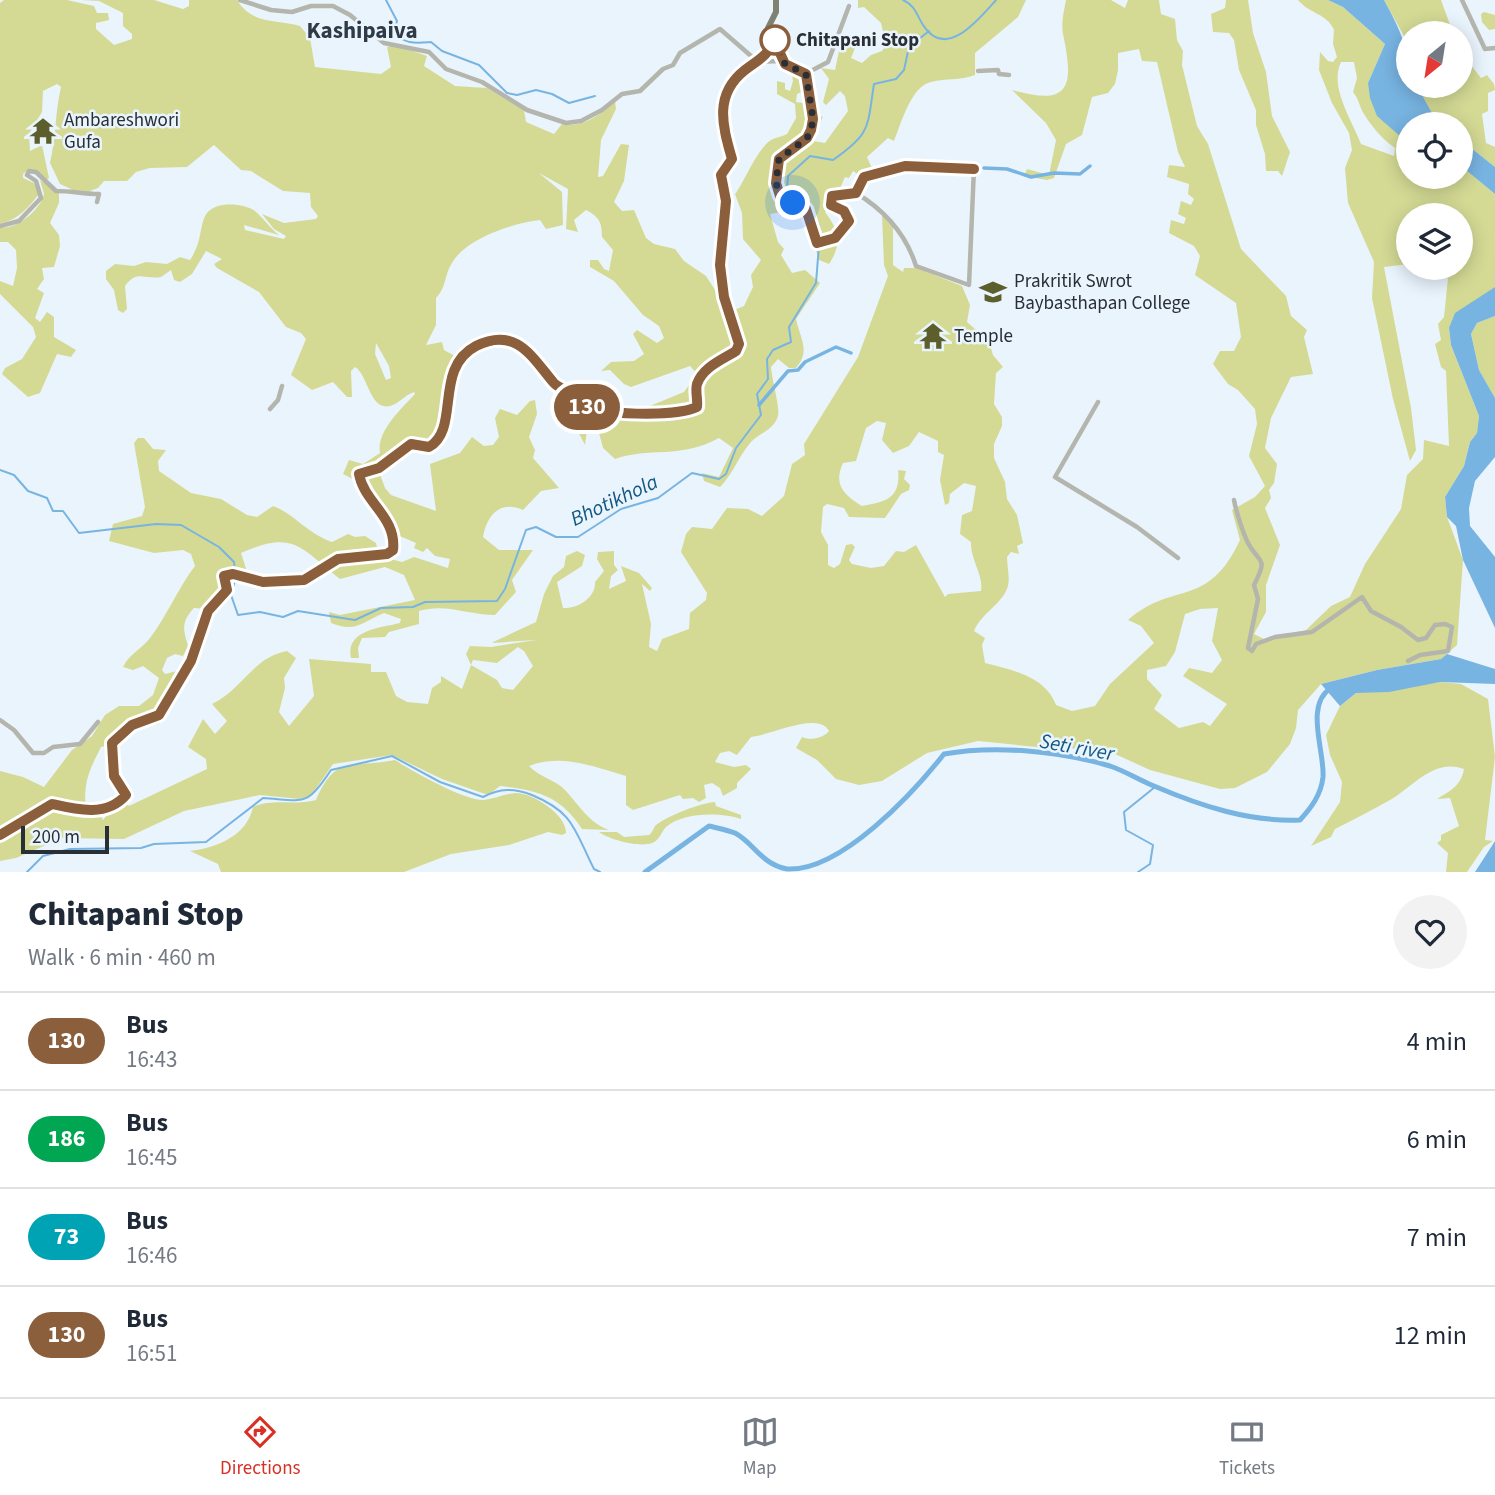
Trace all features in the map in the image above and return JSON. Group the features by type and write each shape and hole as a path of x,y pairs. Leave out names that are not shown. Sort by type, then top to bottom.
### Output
{"main road":[{"path":"0,835 52,804 86,811 108,808 127,794 114,776 112,743 132,725 159,715 191,661 208,611 227,590 224,576 233,574 263,582 308,580 338,559 387,554 393,550 385,513 362,484 360,472 379,468 411,444 429,447 436,442 442,430 456,361 482,343 512,342 521,347 537,359 553,383 575,402 595,409 632,415 697,407 696,388 702,376 711,366 738,348 724,297 719,261 726,201 721,175 732,159 723,127 728,87 758,62 774,40 768,28 776,12 776,0"}],"street":[{"path":"240,0 271,10 292,12 311,6 333,6 349,15 384,43 429,51 446,69 482,82 527,110 566,123 581,121 602,110 622,94 640,91 663,69 673,65 680,53 720,29 758,62 772,59 805,74 825,66 849,6"},
{"path":"1462,0 1485,49 1495,48"},
{"path":"774,40 785,64"},
{"path":"978,71 998,70 999,74 1009,75"},
{"path":"805,74 812,125 807,138 779,159 776,183 780,196 806,209 819,243 835,238 849,221 844,211 831,205 832,196 856,193 882,209 910,249 916,266 969,285 974,169 903,167 864,177 856,193"},
{"path":"0,226 19,221 41,198 36,181 27,175 29,171 36,172 57,191 74,190 84,196 99,194 97,202"},
{"path":"270,408 278,400 282,386"},
{"path":"1098,402 1055,477 1137,527 1178,558"},
{"path":"1234,499 1248,544 1254,546 1262,567 1262,575 1255,586 1258,599 1248,648 1252,651 1256,644 1275,637 1312,632 1362,597 1371,611 1401,626 1418,640 1426,638 1435,625 1446,624 1452,628 1448,651 1420,655 1408,661"},
{"path":"0,720 14,730 33,753 44,753 53,747 80,744 98,722"}],"green space":[{"path":"4,0 67,0 94,6 97,13 108,13 109,20 96,23 96,29 114,45 132,39 132,34 123,26 123,13 99,1 81,0 154,0 183,9 189,6 189,0 237,0 250,14 257,17 300,26 310,38 315,67 381,74 391,67 387,47 395,45 427,56 424,66 455,86 487,88 524,110 526,122 554,134 562,124 584,122 615,101 616,109 601,140 598,177 603,176 621,144 629,145 624,181 614,202 622,211 634,210 646,238 654,244 675,249 684,261 706,276 721,299 737,309 744,306 753,287 751,275 761,260 743,239 742,213 735,194 760,151 771,140 787,134 796,118 795,104 777,94 777,81 785,83 785,89 790,91 793,81 791,69 801,73 807,90 797,94 796,102 803,103 812,128 815,120 823,116 813,141 825,143 848,111 845,96 840,91 826,105 823,102 829,79 821,68 835,70 840,46 835,42 838,37 848,42 851,36 856,36 857,43 851,58 862,63 871,55 882,51 886,45 881,23 864,7 858,8 858,0 1026,0 1018,17 975,53 975,75 924,85 912,98 894,141 888,138 867,157 874,173 862,177 853,171 849,178 845,177 838,193 830,196 827,202 831,206 825,212 836,230 837,243 829,264 819,260 803,208 770,214 778,242 784,249 781,255 792,273 805,270 820,283 796,319 804,350 800,362 796,368 789,368 778,359 771,367 778,406 776,421 751,442 720,487 704,481 702,473 719,477 733,448 719,438 678,451 615,459 603,448 598,429 593,427 587,430 585,445 574,424 568,420 575,405 591,411 597,403 613,402 629,410 645,408 684,392 697,374 690,366 631,387 610,370 601,371 611,362 634,361 644,354 633,334 637,330 657,343 664,338 659,326 643,315 614,281 590,267 590,260 598,260 604,269 609,271 613,250 602,237 597,218 586,210 574,220 578,232 566,229 568,189 539,173 562,192 563,225 546,229 540,220 517,225 478,240 458,254 449,267 442,290 436,298 436,325 426,345 442,342 444,350 455,356 437,437 431,444 413,441 393,450 378,469 385,488 391,495 436,511 430,464 460,453 472,437 484,446 493,445 499,437 495,418 500,409 517,415 530,401 535,400 537,414 529,437 535,450 533,458 559,488 541,491 523,510 508,507 496,511 488,522 483,537 499,550 533,550 512,580 516,592 495,615 438,608 419,611 419,624 389,632 385,637 362,638 358,648 359,658 351,658 353,641 359,636 374,629 400,623 401,619 384,613 359,625 347,627 331,623 329,612 340,615 415,600 404,575 385,567 340,579 304,550 284,542 259,546 241,553 249,578 222,574 225,589 207,609 194,608 187,617 184,630 188,646 183,656 175,654 167,658 162,670 165,674 177,671 167,704 154,716 120,732 110,745 101,747 88,777 85,801 86,811 99,812 103,820 108,814 106,810 123,800 129,806 207,769 206,759 188,747 203,719 215,734 227,721 212,704 223,698 257,666 275,654 287,651 296,658 284,678 285,688 279,712 289,726 314,696 309,659 371,664 371,672 386,672 396,696 407,702 428,704 432,688 441,682 441,676 462,689 471,665 466,654 470,646 491,647 536,640 491,643 536,622 544,594 553,576 564,567 566,556 577,551 585,555 582,566 557,582 563,608 585,601 593,593 595,582 604,571 597,559 598,552 614,551 614,565 618,570 611,576 609,589 626,581 621,566 639,573 652,588 650,591 642,584 651,624 649,647 657,651 662,639 689,629 690,613 706,600 707,593 681,552 686,534 692,527 712,529 727,508 748,509 762,516 784,496 792,464 805,455 804,444 858,357 888,276 884,265 882,215 893,227 893,265 903,272 904,268 917,268 962,286 970,305 967,322 989,341 993,355 1003,367 996,373 994,404 1002,417 1002,426 994,444 994,458 1005,482 1007,499 1017,515 1023,543 1017,546 1019,554 1011,552 1007,557 1009,583 1005,592 974,631 985,638 982,645 985,663 1027,676 1044,687 1056,705 1072,711 1095,706 1110,684 1154,643 1141,626 1128,620 1160,600 1202,586 1228,562 1240,540 1232,510 1255,497 1265,486 1249,456 1257,424 1255,409 1238,390 1228,384 1213,364 1220,351 1234,351 1241,337 1236,303 1195,275 1200,256 1194,246 1169,233 1171,220 1184,224 1186,218 1178,214 1181,201 1191,205 1194,199 1188,194 1189,184 1167,177 1169,165 1185,167 1178,152 1157,62 1142,61 1139,49 1118,53 1115,84 1108,93 1092,97 1082,135 1066,144 1054,178 1047,180 1024,176 1027,169 1049,175 1056,140 1046,123 1012,90 1046,96 1064,88 1068,67 1062,26 1066,0 1111,0 1125,8 1128,0 1159,0 1161,14 1175,19 1177,40 1183,51 1182,65 1197,126 1208,144 1241,249 1286,296 1291,316 1307,330 1304,337 1313,374 1291,377 1271,418 1265,448 1277,464 1274,483 1269,490 1271,498 1265,508 1280,545 1266,585 1266,612 1254,634 1266,640 1306,630 1331,606 1350,597 1365,564 1401,509 1407,475 1423,459 1424,440 1449,446 1446,371 1441,367 1435,344 1441,340 1438,324 1444,317 1448,280 1473,280 1473,203 1396,203 1396,266 1384,267 1411,408 1416,450 1410,461 1393,399 1372,298 1374,262 1348,203 1345,168 1352,150 1349,133 1332,103 1319,70 1320,52 1328,61 1333,62 1337,57 1333,44 1334,30 1327,20 1298,0 1328,0 1343,7 1385,44 1368,83 1396,130 1396,189 1473,189 1473,176 1495,194 1495,287 1449,328 1451,345 1479,416 1477,433 1470,442 1464,466 1445,497 1447,517 1463,560 1457,645 1441,659 1377,670 1321,684 1298,710 1296,728 1290,744 1267,772 1235,788 1220,789 1150,770 1115,754 1086,748 1056,749 978,741 927,753 882,781 859,785 836,779 817,760 796,748 802,737 817,738 829,731 823,725 815,723 751,737 737,755 729,751 720,753 715,762 734,767 746,765 751,769 737,783 737,788 723,796 720,788 712,783 704,785 706,798 699,802 693,798 683,799 680,795 633,810 626,805 626,776 566,761 542,762 529,766 561,787 590,818 609,830 582,829 566,809 537,793 500,786 488,795 442,779 392,755 333,764 311,796 299,799 260,795 184,811 124,839 62,838 16,858 0,861 0,771 23,777 44,787 72,750 92,736 105,715 119,706 139,706 153,695 159,678 143,666 133,670 123,667 147,642 195,566 191,554 183,550 154,553 109,541 113,524 142,516 145,507 134,443 138,438 144,438 153,449 166,450 158,461 159,471 191,493 221,499 247,515 257,517 273,506 332,542 348,534 355,537 365,536 376,543 379,556 402,562 414,557 448,568 450,559 435,556 427,548 423,552 414,548 416,543 395,534 384,508 370,488 343,474 349,460 363,464 380,453 386,429 414,392 395,404 380,405 355,367 351,371 352,397 347,397 333,382 312,390 291,375 306,339 301,333 286,327 259,292 217,268 214,264 222,259 206,251 192,274 180,282 174,280 171,270 161,277 133,278 125,286 127,309 123,313 118,310 114,290 106,279 106,271 115,264 167,264 180,257 190,260 207,213 217,206 237,205 250,208 279,235 244,225 245,230 284,239 286,236 274,229 262,214 284,223 316,219 318,216 311,207 310,193 283,191 251,171 241,170 214,145 187,167 150,168 136,172 127,181 104,181 98,188 82,194 60,184 50,163 61,87 57,84 43,91 42,112 29,134 30,151 42,145 49,178 46,180 28,170 23,174 23,178 34,183 39,194 18,216 0,224 0,3","holes":["1341,62 1354,62 1357,78 1353,92 1370,124 1395,148 1394,156 1361,144 1340,93 1338,72","376,343 389,366 391,378 386,380 375,354","877,421 886,423 882,440 893,453 909,446 919,432 938,441 938,452 944,455 940,480 945,505 949,503 950,494 964,483 976,486 972,511 962,515 960,534 971,542 981,579 981,591 948,594 945,597 916,545 904,552 896,551 884,566 871,568 852,564 849,560 855,547 852,544 846,545 840,564 834,568 828,565 828,545 821,532 823,507 827,504 844,508 849,517 885,518 901,494 909,490 910,485 904,479 906,471 898,470 894,493 878,503 862,506 842,489 839,477 843,463 856,461 866,428","1218,608 1212,641 1222,660 1212,673 1189,668 1183,676 1227,704 1210,726 1203,722 1179,728 1154,709 1162,695 1147,679 1147,670 1166,666 1175,652 1185,614 1200,609","518,647 524,651 533,666 513,690 502,688 497,680 471,665 473,660 497,663"]},
{"path":"1226,0 1248,0 1253,33 1266,72 1272,116 1290,152 1282,176 1278,171 1266,171 1265,154 1256,125 1256,110 1239,70 1234,40 1229,33 1213,32 1211,14 1225,8"},
{"path":"1384,0 1441,0 1449,21 1396,21"},
{"path":"1484,12 1495,15 1495,29 1489,30 1482,22 1481,14"},
{"path":"1474,69 1481,78 1487,75 1495,90 1488,93 1488,111 1482,114 1486,143 1495,147 1495,167 1473,150 1473,112 1431,112 1423,98 1474,98"},
{"path":"40,180 59,192 59,203 50,223 59,235 60,246 54,267 42,268 44,279 37,289 44,293 35,318 40,322 47,312 54,317 54,337 76,350 71,357 57,354 40,393 28,397 2,374 5,368 22,359 36,337 33,327 0,294 0,281 13,286 17,268 16,250 8,242 0,242 0,227 13,226 33,212 44,194"},
{"path":"1495,316 1495,398 1479,370 1471,334 1477,323"},
{"path":"1440,682 1461,684 1488,699 1495,757 1485,840 1493,841 1484,847 1467,872 1446,872 1448,853 1437,843 1441,840 1441,835 1459,826 1450,798 1437,799 1454,787 1464,769 1443,767 1425,775 1390,800 1335,829 1331,837 1311,846 1340,802 1342,782 1330,755 1326,735 1340,706 1356,693"},
{"path":"179,687 178,698 159,724 136,729 117,750 112,749 124,731 158,718"},
{"path":"395,760 439,784 475,799 484,800 516,793 531,797 555,812 565,826 566,833 562,835 548,832 509,845 451,854 404,872 221,872 218,864 190,851 229,839 244,826 253,807 268,803 316,800 331,775 338,769 356,764"},
{"path":"715,802 716,806 741,815 741,819 713,814 682,818 666,827 655,842 646,844 624,842 599,832 617,832 624,837 649,835 655,826 666,818"}],"water":[{"path":"1328,0 1384,0 1396,24 1396,98 1424,98 1431,112 1396,112 1396,133 1377,116 1368,83 1385,44 1343,7"},
{"path":"1473,150 1495,167 1495,194 1473,176"},
{"path":"1495,287 1495,316 1477,323 1471,334 1479,370 1495,398 1495,457 1475,481 1469,508 1470,526 1495,557 1495,628 1463,560 1456,526 1447,517 1445,497 1464,466 1470,442 1477,433 1479,416 1451,345 1449,328 1455,313"},
{"path":"1447,654 1495,669 1495,684 1440,682 1389,692 1356,693 1340,706 1321,684 1377,670 1441,659"},
{"path":"1495,841 1495,872 1475,872"}],"waterway":[{"path":"386,0 397,21 394,32 398,36 411,42 431,42 442,51 479,65 507,93 517,95 536,90 552,94 569,103 595,96"},
{"path":"903,0 913,8 932,35 942,39 962,33 996,0"},
{"name":"Bhotikhola","path":"820,239 815,216 787,189 788,176 810,156 833,160 855,143 866,128 874,84 896,79 904,70 909,47 929,31"},
{"path":"984,168 1007,169 1031,177 1054,173 1080,174 1090,166"},
{"name":"Bhotikhola","path":"236,577 231,595 238,615 260,612 283,617 298,611 355,620 381,608 413,607 425,602 497,601 505,589 526,530 536,527 556,537 578,537 621,509 658,498 692,473 719,479 726,474 736,448 761,415 757,394 768,379 767,359 773,350 791,342 789,327 816,283 819,245"},
{"path":"759,405 788,371 798,370 805,362 836,347 851,353"},
{"name":"Bhotikhola","path":"0,470 14,475 28,491 47,498 53,511 63,511 79,533 156,524 181,525 219,547 234,562 235,571"},
{"name":"Seti river","path":"645,872 709,826 735,833 771,863 787,869 808,866 830,858 875,827 944,754 963,751 1027,751 1091,761 1121,770 1148,784 1207,806 1262,818 1300,820 1315,801 1322,784 1323,767 1317,717 1323,696 1331,688"},
{"path":"27,872 43,856 70,849 141,848 154,844 206,842 263,798 304,799 316,790 331,770 392,756 440,782 483,797 495,792 513,790 546,802 572,824 594,869 600,872"},
{"path":"1138,872 1150,864 1153,845 1126,830 1124,812 1155,787"}],"bus line":[{"name":"130","path":"0,835 52,804 86,811 108,808 126,795 112,769 110,749 114,738 132,725 155,718 162,712 193,657 208,611 227,590 224,576 233,574 255,582 308,580 338,559 387,554 393,550 393,539 385,513 365,489 359,474 379,468 399,449 411,444 429,447 436,442 442,430 454,365 463,354 476,346 487,342 516,343 530,352 553,383 575,402 595,409 632,415 697,407 696,388 702,376 711,366 736,351 739,344 724,297 724,280 719,261 726,205 721,175 732,159 723,127 726,92 747,68 764,57 774,40 785,64 806,74 813,113 807,138 779,159 777,188 780,196 806,209 817,243 835,238 849,221 844,211 831,205 832,196 856,193 864,177 905,166 974,169"}],"place":[{"name":"Chitapani Stop","path":"775,40"},
{"name":"Ambareshwori Gufa","path":"43,131"},
{"name":"Prakritik Swrot Baybasthapan College","path":"993,292"},
{"name":"Temple","path":"933,336"}],"district":[{"name":"Kashipaiva","path":"362,30"}],"route":[{"path":"775,40 785,64 806,74 813,113 807,138 779,159 777,188 780,196 793,203"}]}
